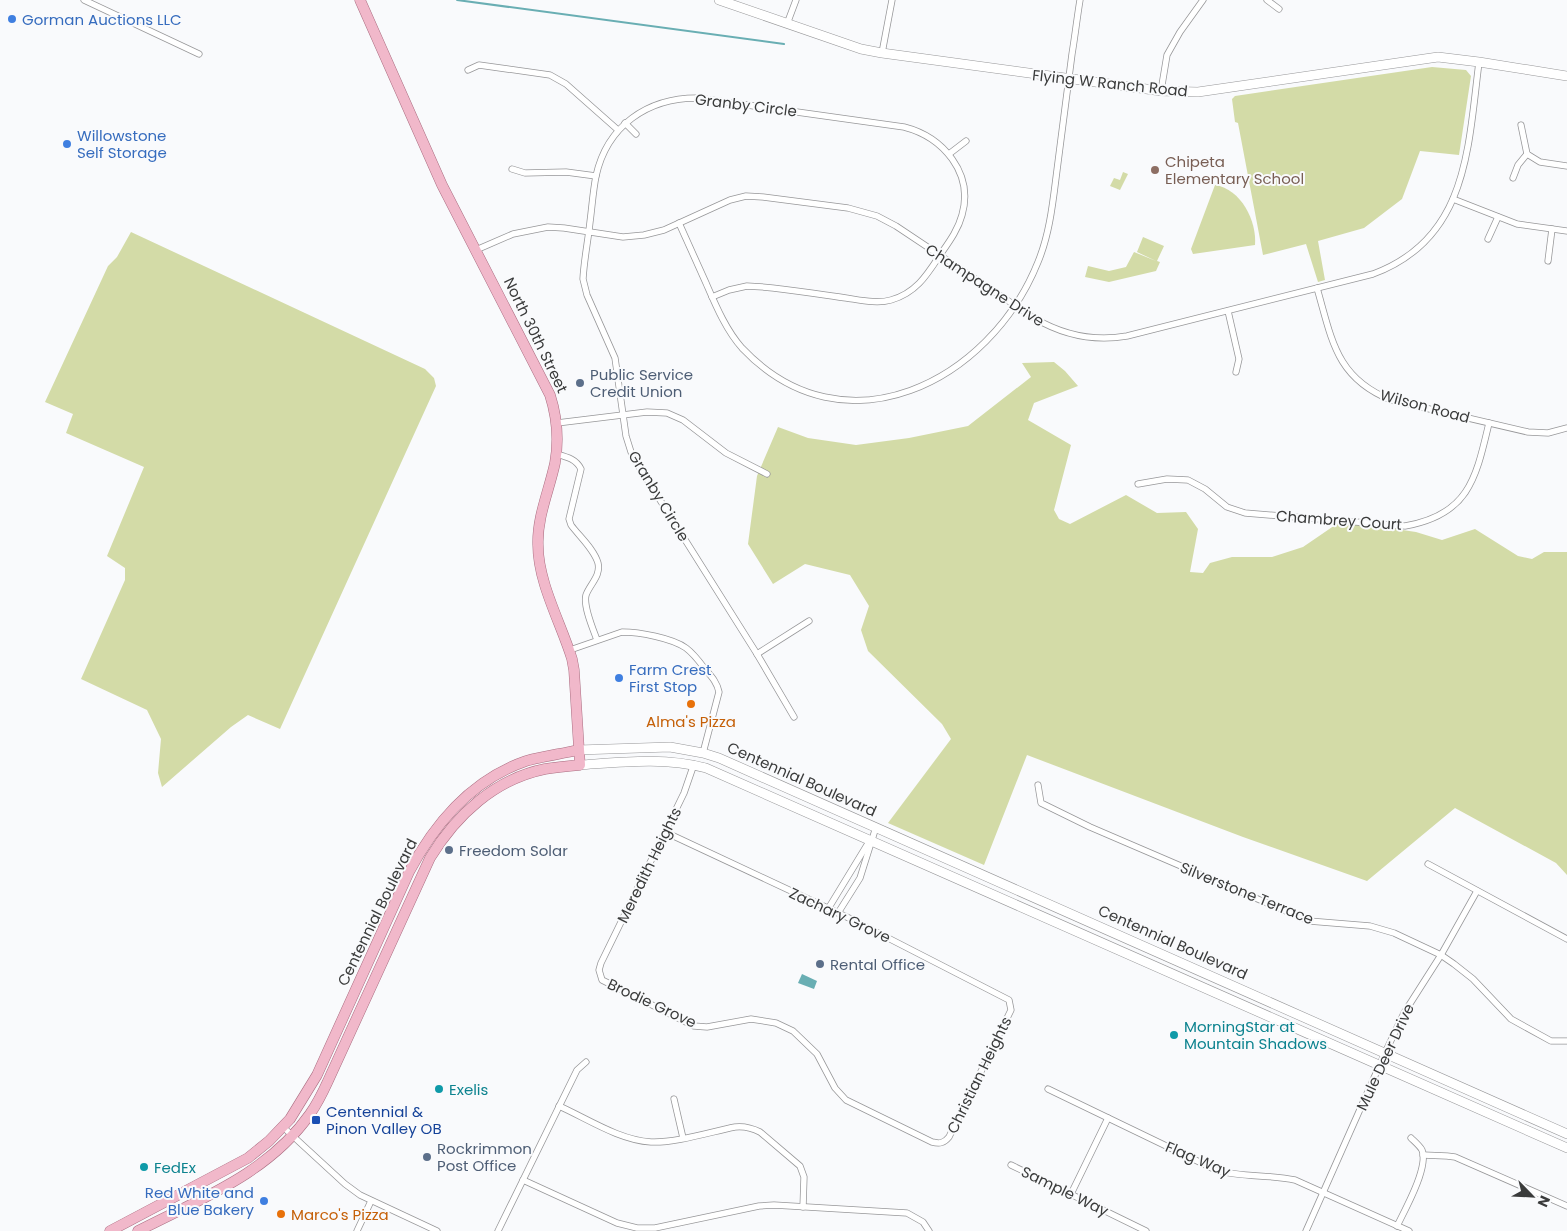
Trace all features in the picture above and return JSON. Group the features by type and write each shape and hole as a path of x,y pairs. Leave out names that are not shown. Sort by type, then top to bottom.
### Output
{"main road":[{"name":"North 30th Street","path":"360,0 442,185 550,395 556,423 556,454 539,521 538,556 544,581 570,650 574,670 580,764"},
{"name":"Flying W Ranch Road","path":"719,0 861,49 1161,91 1198,92 1438,57 1567,76"},
{"name":"Centennial Boulevard","path":"117,1230 248,1158 269,1141 298,1109 317,1075 409,872 433,831 462,799 495,775 527,761 578,750 659,747 703,753 736,765 1567,1134"},
{"name":"Centennial Boulevard","path":"138,1231 242,1177 277,1151 311,1112 328,1081 430,858 440,841 468,810 490,792 517,778 545,769 580,764 659,760 694,764 731,778 1567,1148"}],"street":[{"path":"84,0 199,54"},
{"path":"787,24 796,0"},
{"path":"882,53 892,0"},
{"path":"679,223 712,297 732,336 762,367 788,383 801,389 834,398 848,400 879,399 912,391 938,378 952,370 996,332 1015,305 1038,261 1048,228 1080,0"},
{"path":"1161,91 1167,55 1180,32 1203,0"},
{"path":"1267,0 1279,9"},
{"name":"Champagne Drive","path":"476,250 514,234 536,229 564,228 634,237 652,233 679,223 738,198 763,197 848,208 866,212 896,226 1034,318 1056,330 1077,336 1101,339 1127,336 1373,274 1406,258 1433,233 1448,210 1458,186 1465,159 1479,62"},
{"path":"468,70 478,65 550,75 566,84 618,130"},
{"name":"Granby Circle","path":"712,297 729,290 747,286 868,301 890,300 909,293 924,279 951,240 963,213 963,187 960,175 949,154 932,138 904,127 697,98 666,101 644,110 625,123 618,130 604,152 596,176 584,272 584,286 614,358 628,445 794,717"},
{"path":"625,123 636,134"},
{"path":"1521,125 1527,154 1540,162 1567,166"},
{"path":"949,154 966,141"},
{"path":"1513,178 1518,164 1527,154"},
{"path":"512,169 525,173 558,172 596,176"},
{"path":"1453,199 1525,226 1567,231"},
{"path":"1488,239 1498,217"},
{"path":"1548,261 1552,229"},
{"name":"Wilson Road","path":"1317,288 1337,353 1348,371 1364,386 1391,400 1539,434 1556,432 1567,428"},
{"path":"1228,311 1239,359 1236,372"},
{"path":"556,423 622,414 668,413 687,423 726,453 767,474"},
{"name":"Chambrey Court","path":"1138,484 1167,479 1188,480 1205,488 1226,506 1246,513 1405,526 1418,524 1429,521 1449,510 1465,494 1476,475 1489,423"},
{"path":"556,454 572,459 578,463 581,469 570,525 598,563 598,575 586,596 587,611 597,640"},
{"path":"757,654 809,621"},
{"path":"570,650 622,632 631,632 678,644 693,654 717,684 719,692 703,753"},
{"name":"Meredith Heights","path":"601,964 681,799 694,764"},
{"name":"Silverstone Terrace","path":"1038,785 1041,803 1090,827 1300,917 1325,923 1370,926 1383,929 1441,955 1473,978 1511,1020 1552,1041 1567,1041"},
{"path":"838,913 860,878 876,827"},
{"name":"Zachary Grove","path":"665,832 828,908 1007,998 1011,1004"},
{"path":"828,908 871,839"},
{"path":"1428,864 1567,939"},
{"name":"Mule Deer Drive","path":"1306,1231 1404,1013 1441,955 1476,891"},
{"name":"Brodie Grove","path":"601,964 600,976 605,982 694,1026 707,1027 751,1019 776,1022 793,1031 817,1054 835,1088 846,1100 932,1142 941,1143"},
{"name":"Christian Heights","path":"941,1143 949,1137 1011,1010 1011,1004"},
{"path":"498,1231 577,1070 586,1062"},
{"name":"Flag Way","path":"1048,1089 1216,1170 1237,1175 1288,1179 1403,1229"},
{"path":"674,1099 683,1138"},
{"path":"559,1106 627,1137 653,1142 742,1126 760,1132 800,1166 804,1176 803,1206"},
{"path":"1071,1194 1108,1118"},
{"path":"283,1127 345,1184 371,1201 437,1231"},
{"path":"1403,1229 1421,1172 1423,1156 1422,1149 1411,1138"},
{"path":"1423,1156 1455,1157 1567,1206"},
{"name":"Sample Way","path":"1011,1165 1146,1231"},
{"path":"1236,1184 1237,1175"},
{"path":"523,1180 617,1223 638,1228 656,1228 759,1206 774,1205 907,1212 923,1222 929,1231"},
{"path":"357,1231 371,1201"}],"green space":[{"path":"1432,67 1466,70 1471,76 1459,155 1420,151 1402,199 1364,228 1318,241 1325,280 1318,282 1306,244 1263,255 1238,123 1235,122 1232,99 1235,96"},
{"path":"1123,172 1128,174 1120,190 1110,186 1114,178 1120,180"},
{"path":"1215,185 1232,193 1240,199 1246,208 1253,226 1255,245 1193,254 1191,249"},
{"path":"131,232 425,369 434,378 436,386 280,729 248,715 231,727 162,787 158,773 161,739 147,710 81,679 125,580 125,568 107,556 144,467 66,433 73,414 45,402 108,266 117,257"},
{"path":"1143,237 1164,246 1157,261 1160,262 1156,271 1109,282 1085,277 1088,266 1109,271 1126,267 1134,252 1156,261 1137,252"},
{"path":"1054,362 1078,386 1034,403 1028,420 1071,445 1054,510 1059,519 1070,524 1126,495 1157,513 1186,512 1198,529 1190,572 1203,573 1210,563 1232,557 1272,557 1303,547 1341,521 1416,532 1442,540 1475,529 1518,556 1532,559 1544,552 1567,552 1567,875 1556,863 1455,808 1367,881 1243,837 1027,755 984,865 888,823 951,739 942,724 868,651 861,630 869,606 850,575 805,564 773,584 748,544 757,476 778,427 808,438 856,445 909,438 968,426 1031,377 1022,363"}],"water":[{"path":"802,974 817,981 814,989 798,983"}],"waterway":[{"path":"457,0 784,44"}],"place":[{"name":"Gorman Auctions LLC","path":"12,19"},
{"name":"Willowstone Self Storage","path":"67,144"},
{"name":"Chipeta Elementary School","path":"1155,170"},
{"name":"Public Service Credit Union","path":"580,383"},
{"name":"Farm Crest First Stop","path":"619,678"},
{"name":"Alma's Pizza","path":"691,704"},
{"name":"Freedom Solar","path":"449,850"},
{"name":"Rental Office","path":"820,964"},
{"name":"MorningStar at Mountain Shadows","path":"1174,1035"},
{"name":"Exelis","path":"439,1089"},
{"name":"Centennial & Pinon Valley OB","path":"316,1120"},
{"name":"Rockrimmon Post Office","path":"427,1157"},
{"name":"FedEx","path":"144,1167"},
{"name":"Red White and Blue Bakery","path":"264,1201"},
{"name":"Marco's Pizza","path":"281,1214"}]}
